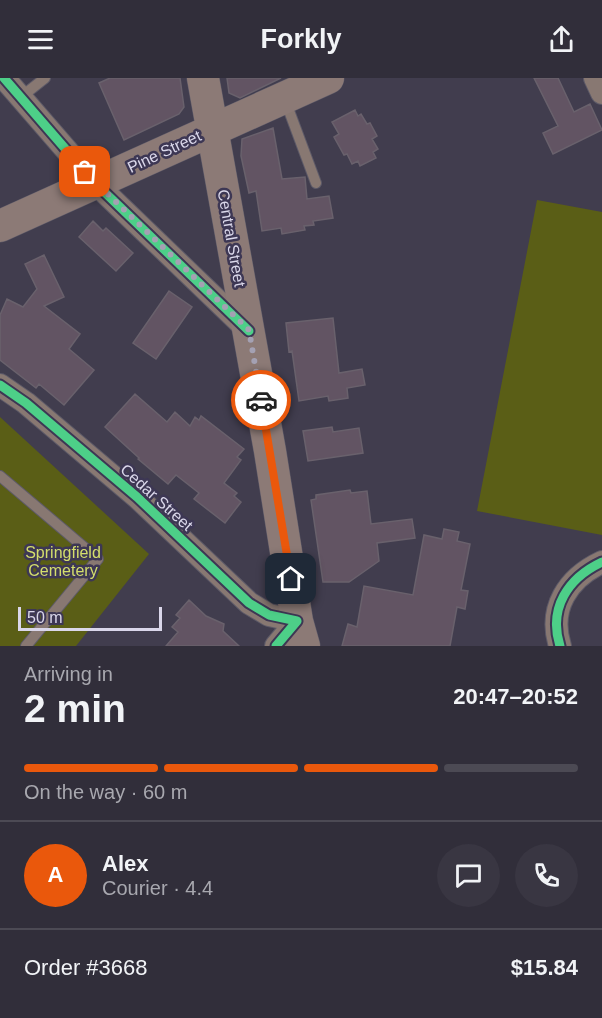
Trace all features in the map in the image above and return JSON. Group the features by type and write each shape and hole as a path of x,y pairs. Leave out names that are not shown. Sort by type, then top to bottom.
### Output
{"main road":[{"name":"Central Street","path":"203,78 301,634"},
{"name":"Pine Street","path":"0,226 212,129 293,89 328,78"}],"street":[{"path":"4,78 96,183 249,330"},
{"path":"595,78 602,93"},
{"name":"Cedar Street","path":"0,385 137,497 249,603 301,634"},
{"path":"560,646 557,620 562,598 575,579 602,562"},
{"path":"276,646 301,634"}],"lane":[{"path":"21,97 45,78"},
{"path":"293,89 316,183"},
{"path":"0,476 98,559 26,646"}],"green space":[{"path":"537,200 602,212 602,535 477,511"},
{"name":"Springfield Cemetery","path":"0,417 149,554 76,646 0,646"}],"building":[{"path":"110,78 180,78 184,107 179,114 124,140 99,83"},
{"path":"227,78 281,78 240,98 229,93"},
{"path":"534,78 558,78 574,112 590,104 602,130 553,154 543,133 558,126"},
{"path":"355,110 358,116 361,114 367,124 370,123 377,136 372,139 378,149 373,152 376,158 360,166 358,161 352,164 347,154 344,155 334,137 339,134 332,122"},
{"path":"273,128 282,179 305,177 307,199 329,196 333,218 313,221 314,225 304,226 305,230 282,234 281,228 262,231 256,191 249,193 241,156 242,139"},
{"path":"93,221 103,231 106,228 133,253 116,271 79,237"},
{"path":"44,255 64,297 44,306 80,334 69,349 94,370 64,405 39,384 36,388 0,360 0,315 7,299 23,307 37,289 25,264"},
{"path":"169,291 192,307 156,359 133,343"},
{"path":"333,318 339,373 362,369 365,385 347,388 348,398 329,401 328,396 299,401 292,351 289,352 286,323"},
{"path":"135,394 167,422 175,412 190,426 195,417 199,420 201,416 244,449 237,457 241,460 224,483 237,493 234,496 241,502 225,523 194,499 199,493 176,475 168,484 105,427"},
{"path":"332,427 333,432 359,428 363,453 308,461 303,431"},
{"path":"350,490 351,493 367,491 371,524 412,519 415,538 377,543 379,561 349,582 323,582 311,500 316,499 316,495"},
{"path":"444,529 459,532 457,541 470,544 461,590 468,591 465,609 457,607 450,646 342,646 348,624 357,627 364,586 413,595 424,535 442,539"},
{"path":"189,600 206,616 224,624 223,631 239,646 166,646 178,632 172,627 180,618 176,615"}],"cycle path":[{"path":"4,78 95,183 249,331"},
{"path":"0,385 26,403 137,497 249,603 269,615 297,621 276,646"},
{"path":"560,646 557,619 564,596 579,577 602,562"}],"way so far":[{"path":"85,172 249,330 261,400"}],"route":[{"path":"261,400 291,579"}]}
